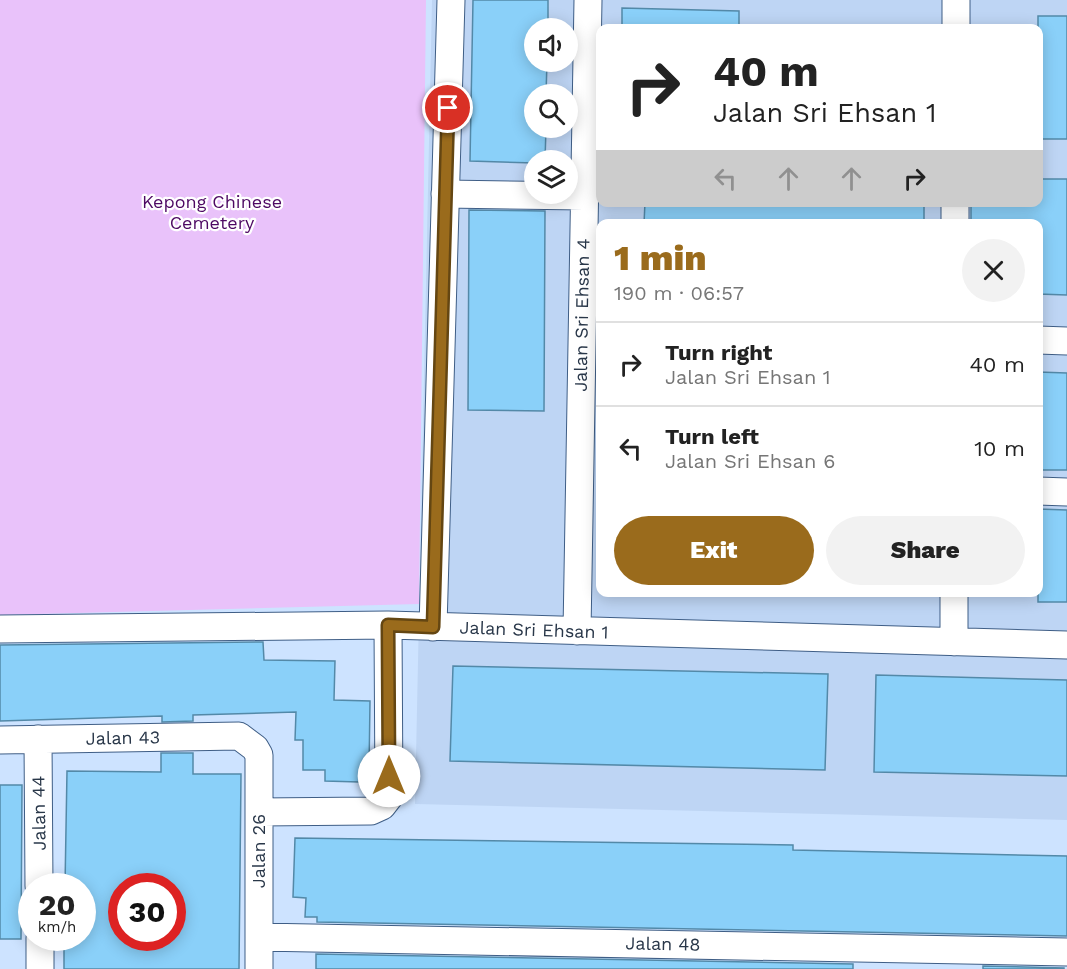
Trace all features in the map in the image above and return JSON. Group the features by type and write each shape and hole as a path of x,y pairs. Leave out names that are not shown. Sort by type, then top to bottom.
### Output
{"street":[{"path":"433,627 451,0"},
{"name":"Jalan Sri Ehsan 4","path":"577,631 590,483 591,327 584,196 588,0"},
{"path":"956,0 956,24"},
{"path":"446,194 584,196"},
{"path":"1043,340 1067,341"},
{"path":"1043,491 1067,492"},
{"path":"954,597 954,642"},
{"path":"259,812 371,811 382,806 389,797 388,625"},
{"name":"Jalan Sri Ehsan 1","path":"0,629 388,625 1067,645"},
{"name":"Jalan 43","path":"0,740 239,736 245,738"},
{"name":"Jalan 26","path":"245,738 259,755 259,969"},
{"name":"Jalan 44","path":"38,739 39,873"},
{"name":"Jalan 48","path":"259,937 905,959 1067,952"},
{"path":"40,951 40,969"}],"shaded area":[{"path":"432,0 1067,0 1067,820 415,804"}],"green space":[{"name":"Kepong Chinese Cemetery","path":"0,0 426,0 419,604 0,615"}],"building":[{"path":"473,0 548,0 548,18 524,18 524,72 547,72 546,84 524,84 524,138 546,138 545,150 524,150 524,163 470,161"},
{"path":"622,8 739,11 739,24 622,24"},
{"path":"1038,16 1067,16 1067,139 1043,139 1043,24 1038,24"},
{"path":"1043,179 1067,179 1067,295 1043,294 1043,219 971,219 971,207 1043,207"},
{"path":"645,207 924,207 924,219 644,219"},
{"path":"469,210 545,211 544,411 468,410"},
{"path":"1043,372 1067,373 1067,470 1043,470"},
{"path":"1043,509 1067,510 1067,602 1038,602 1038,597 1043,597"},
{"path":"263,642 264,660 335,661 334,700 370,701 369,771 359,771 359,782 325,781 325,770 303,770 303,740 295,740 296,712 193,715 193,721 162,722 162,716 0,721 0,645"},
{"path":"453,666 828,674 825,770 450,761"},
{"path":"876,675 1067,680 1067,776 874,772"},
{"path":"161,753 193,753 193,774 241,774 239,969 64,969 64,951 96,951 96,873 65,873 67,771 161,772"},
{"path":"0,785 22,785 18,939 0,939"},
{"path":"295,838 793,845 793,850 1067,856 1067,936 317,922 317,917 305,917 306,898 293,897"},
{"path":"316,954 853,964 853,969 316,969"},
{"path":"983,966 1064,968 1064,969 983,969"}],"route":[{"path":"389,776 388,625 433,627 448,108"}]}
